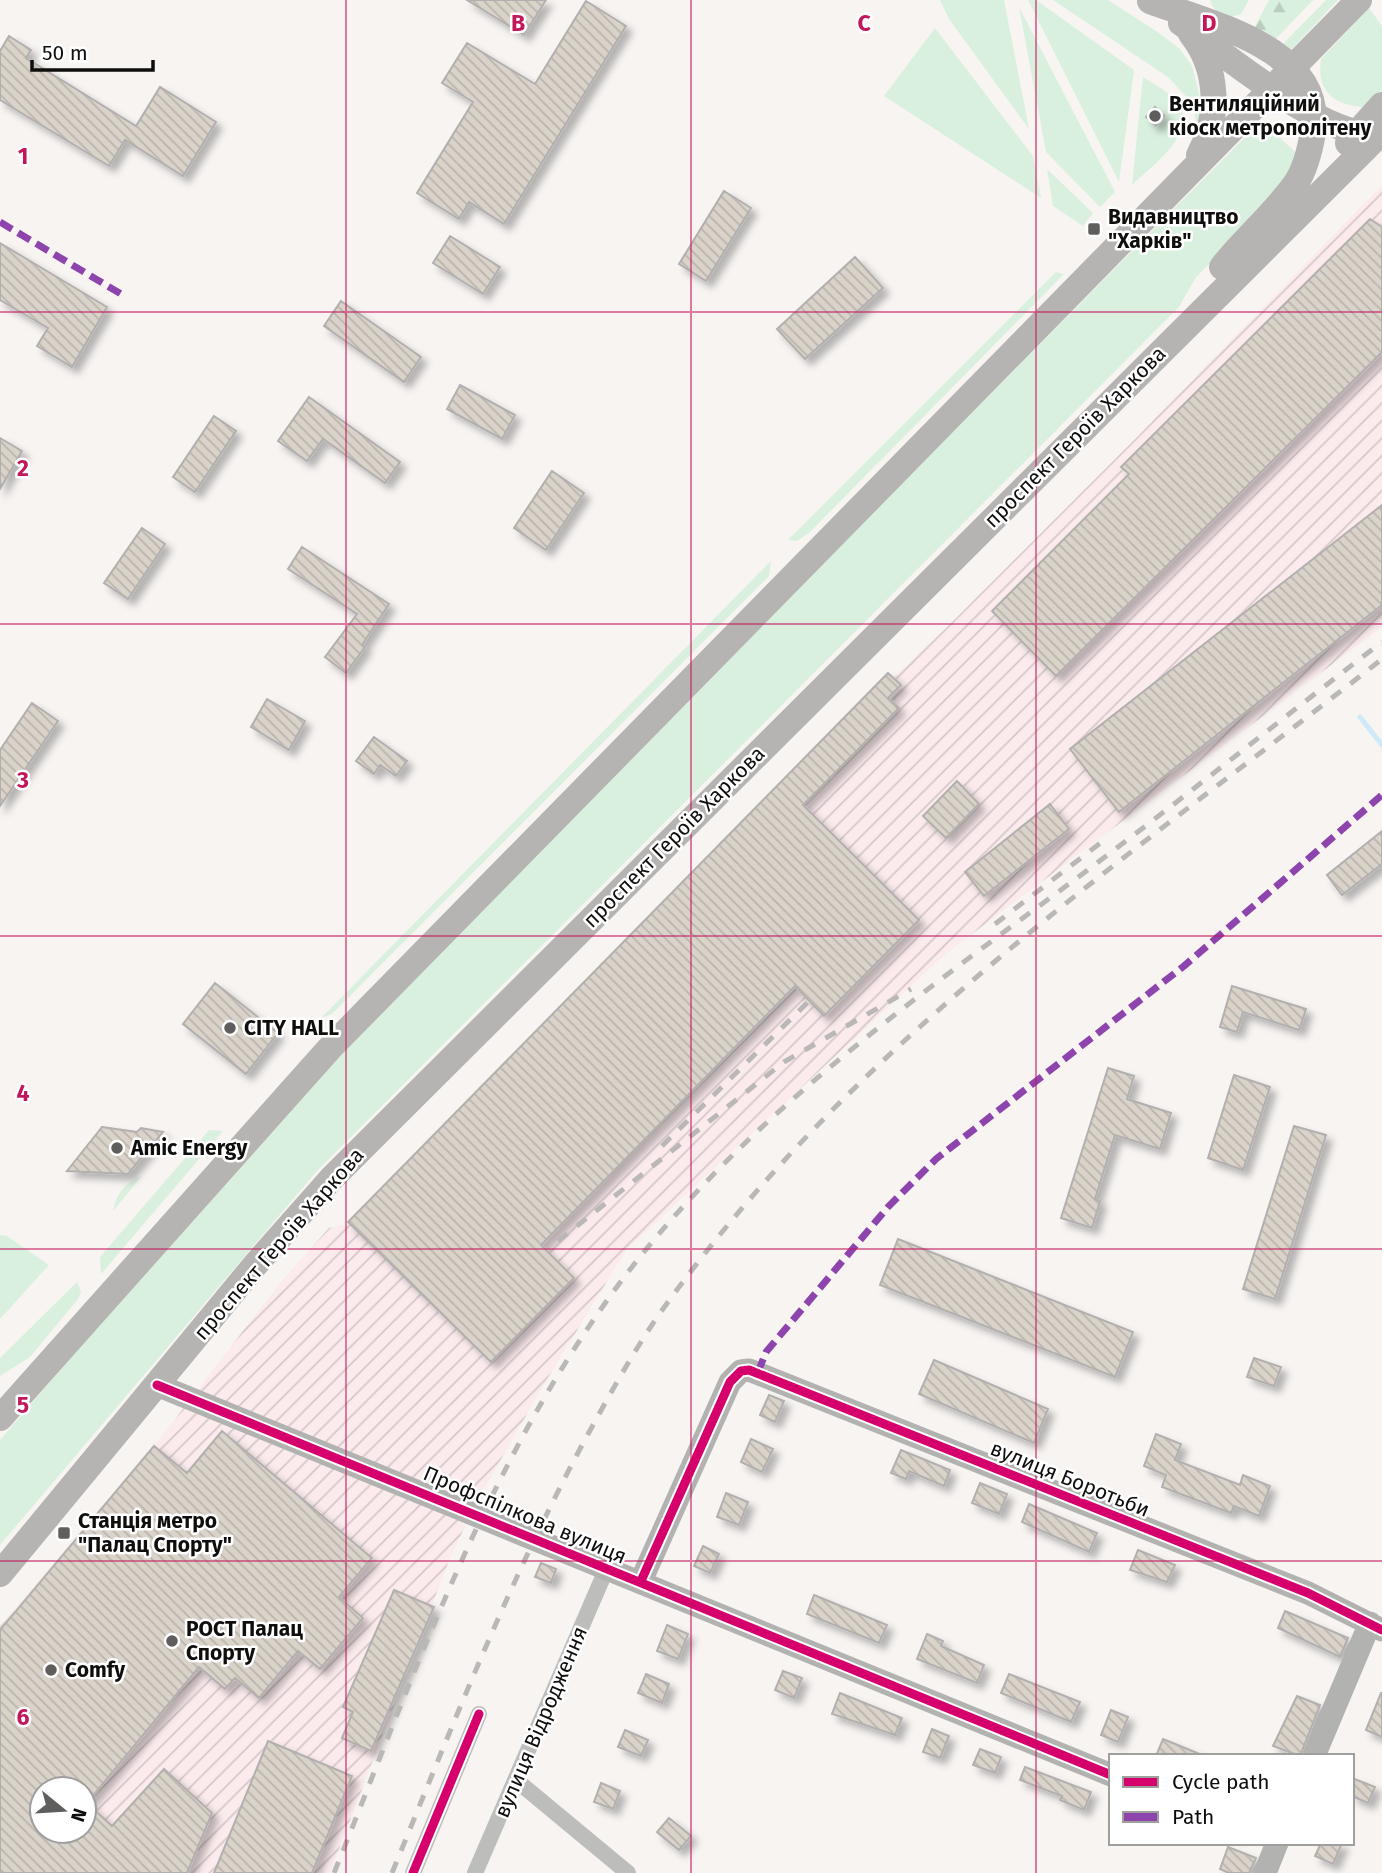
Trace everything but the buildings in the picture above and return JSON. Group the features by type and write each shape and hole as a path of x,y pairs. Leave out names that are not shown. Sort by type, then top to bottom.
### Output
{"main road":[{"path":"0,1418 330,1049 1359,0"},
{"path":"1149,1 1269,50 1280,79"},
{"path":"1149,1 1280,79 1313,110 1374,124"},
{"path":"1175,18 1203,52 1214,96 1209,133 1181,183"},
{"path":"1199,312 1223,266 1298,178 1308,153 1313,110"},
{"path":"1199,312 1233,266 1374,124"},
{"name":"проспект Героїв Харкова","path":"0,1574 331,1179 1199,312"}],"street":[{"name":"вулиця Боротьби","path":"641,1581 730,1382 741,1371 758,1372 1308,1593 1376,1626"},
{"name":"Профспілкова вулиця","path":"157,1385 469,1510 606,1570 641,1581 1109,1774"},
{"name":"вулиця Відродження","path":"475,1873 606,1570"},
{"path":"1315,1754 1376,1626"},
{"path":"413,1873 479,1714"},
{"path":"516,1780 628,1873"},
{"path":"1265,1873 1276,1845"}],"shaded area":[{"path":"1382,185 1382,627 948,952 627,1249 546,1381 476,1503 450,1558 330,1873 0,1873 0,1626 165,1432 280,1283 329,1228 347,1224 749,814 945,629 1137,437"}],"green space":[{"path":"940,0 1004,0 1029,129 949,19"},
{"path":"1028,0 1036,0 1134,70 1119,182"},
{"path":"1053,0 1108,0 1159,33 1180,49 1192,66 1204,114 1196,123 1193,104 1168,77"},
{"path":"1210,0 1249,0 1241,14 1227,16 1218,12"},
{"path":"1269,0 1313,0 1270,45 1250,36"},
{"path":"1326,0 1338,0 1290,51 1279,48"},
{"path":"1019,7 1115,192 1100,207 1046,152"},
{"path":"1369,8 1382,26 1382,90 1366,107 1345,104 1330,95 1320,70 1321,59"},
{"path":"935,28 1033,156 1041,198 884,96"},
{"path":"1143,77 1175,100 1182,112 1182,124 1179,136 1162,158 1132,185"},
{"path":"1262,120 1299,156 1296,165 1255,219 1196,277 1179,307 316,1172 0,1545 0,1440 264,1133 373,1017"},
{"path":"1047,169 1093,213 1083,226 1053,206"},
{"path":"1056,272 1064,274 810,532 797,541 788,540"},
{"path":"771,561 769,576 332,1014 321,1018"},
{"path":"209,1130 223,1131 101,1274 100,1257"},
{"path":"142,1176 113,1211 123,1189"},
{"path":"0,1235 7,1236 49,1265 0,1319"},
{"path":"77,1282 81,1291 78,1299 30,1357 0,1376 0,1358"}],"waterway":[{"path":"1360,717 1382,745"}],"railway":[{"path":"334,1873 427,1641 495,1489 577,1344 625,1276 675,1216 728,1159 844,1055 1382,642"},
{"path":"392,1873 505,1604 581,1447 656,1319 744,1206 825,1117 912,1034 1002,956 1095,880 1382,659"},
{"path":"995,924 1103,841"},
{"path":"558,1241 784,1062 911,989"},
{"path":"662,1146 809,1001"}],"marked path":[{"path":"0,222 121,294"},
{"path":"758,1372 766,1352 888,1207 936,1159 1184,966 1382,795"}],"cycle path":[{"path":"641,1581 730,1382 741,1371 749,1370 1308,1593 1382,1630"},
{"path":"157,1385 1109,1774"},
{"path":"413,1873 479,1714"}],"place":[{"name":"Вентиляційний кіоск метрополітену","path":"1155,116"},
{"name":"Видавництво \"Харків\"","path":"1094,229"},
{"name":"CITY HALL","path":"230,1028"},
{"name":"Amic Energy","path":"117,1148"},
{"name":"Станція метро \"Палац Спорту\"","path":"64,1533"},
{"name":"РОСТ Палац Спорту","path":"172,1641"},
{"name":"Comfy","path":"51,1670"}]}
